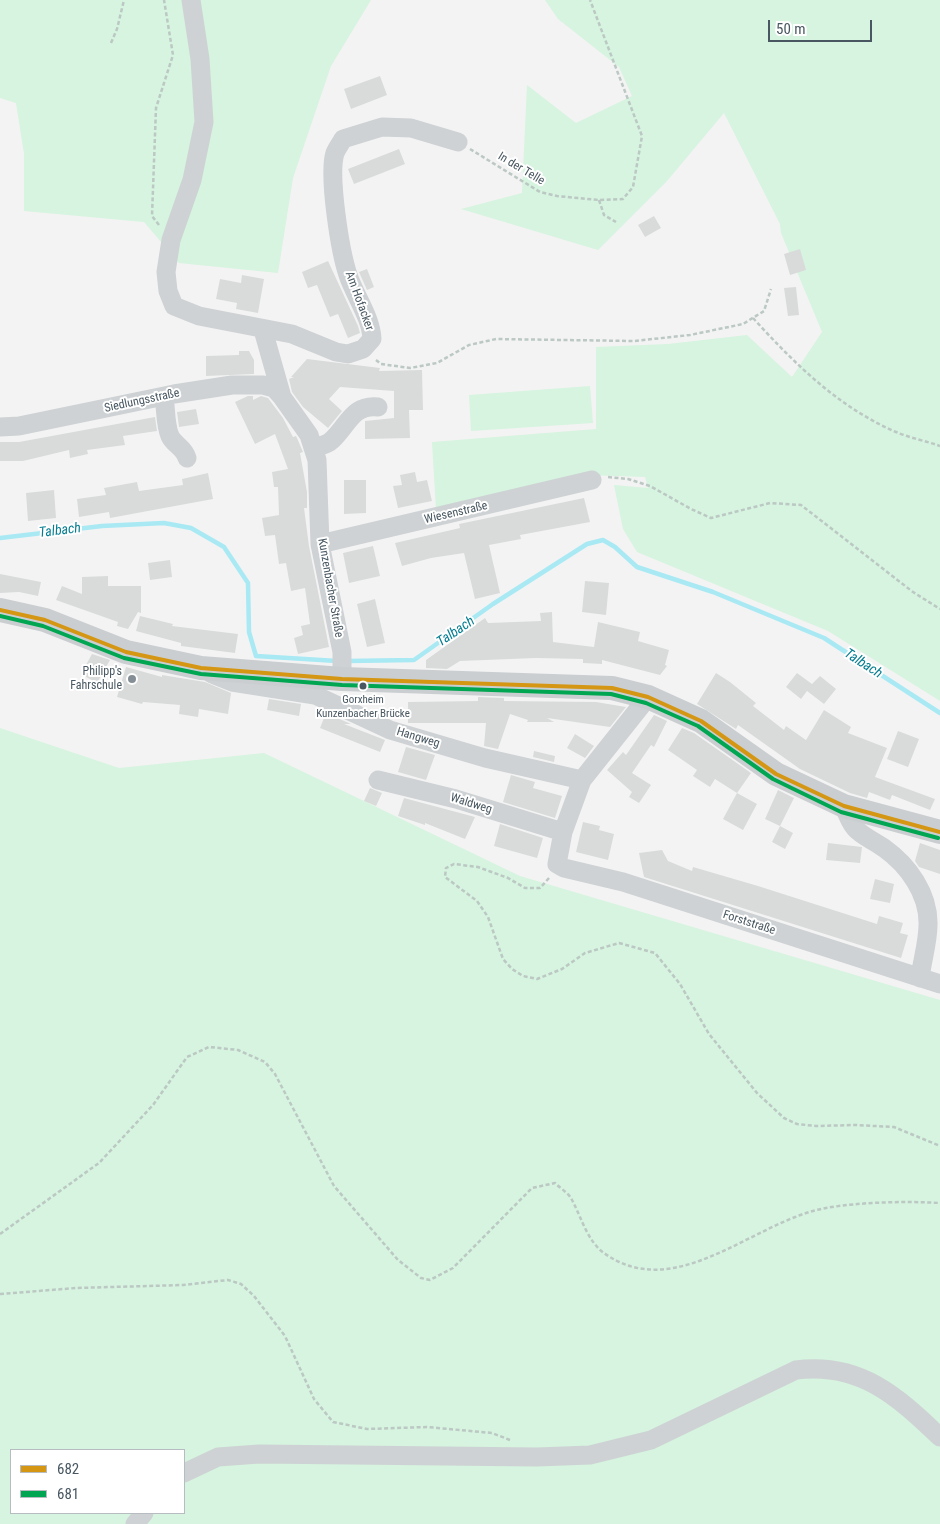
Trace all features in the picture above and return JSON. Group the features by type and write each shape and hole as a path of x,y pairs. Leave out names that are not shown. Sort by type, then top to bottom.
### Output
{"main road":[{"path":"0,610 45,620 126,652 201,668 342,666 596,687 648,696 701,721 776,774 844,806 940,832"}],"street":[{"path":"171,240 192,180 204,122 200,59 190,0"},
{"name":"Am Hofacker","path":"171,240 166,272 168,291 174,306 200,316 263,330 292,334 336,352 348,354 363,349 372,339 371,329 348,274 342,252 333,175 335,153 343,139 382,127 412,128 458,142"},
{"name":"Kunzenbacher Straße","path":"263,330 282,397 309,436 317,461 320,544 342,666"},
{"name":"Siedlungsstraße","path":"0,427 19,426 164,396 232,385 263,385 274,388 282,397"},
{"path":"164,396 169,435 185,451 187,458"},
{"path":"313,448 332,440 358,410 367,406 378,407"},
{"name":"Wiesenstraße","path":"320,544 592,480"},
{"name":"Hangweg","path":"201,668 232,682 316,695 390,730 485,758 582,780"},
{"path":"557,864 563,832 582,780 648,696"},
{"name":"Waldweg","path":"378,780 456,799 563,832"},
{"path":"844,806 854,829 900,861 916,881 925,901 928,926 920,978"},
{"name":"Forststraße","path":"557,864 564,868 623,882 940,984"},
{"path":"185,1473 218,1457 259,1454 537,1457 590,1455 651,1440 796,1370 816,1368 834,1370 875,1382 914,1412 940,1437"},
{"path":"135,1524 143,1514"}],"path":[{"path":"110,43 124,0"},
{"path":"164,0 173,55 156,108 152,216 171,240"},
{"name":"In der Telle","path":"458,142 540,192 557,196 610,201 623,199 633,187 642,136 590,0"},
{"path":"599,200 604,215 616,222"},
{"path":"363,349 381,364 410,368 437,363 469,345 496,339 634,341 699,333 743,324 753,318 764,311 772,289"},
{"path":"753,318 778,346 824,390 853,410 897,433 940,446"},
{"path":"592,480 603,477 628,479 650,486 691,509 712,518 770,503 801,505 913,592 940,609"},
{"path":"557,864 546,883 540,888 525,888 489,871 463,865 454,864 446,868 446,877 477,901 488,917 503,959 512,969 523,976 537,979 562,969 585,953 620,943 655,953 680,984 709,1034 757,1093 784,1118 797,1124 816,1126 894,1127 940,1146"},
{"path":"0,1234 99,1163 153,1105 187,1058 209,1048 238,1050 265,1062 275,1074 334,1186 398,1260 421,1278 430,1280 453,1268 532,1188 554,1183 570,1196 586,1229 602,1252 630,1268 671,1270 714,1256 765,1229 826,1208 912,1202 940,1203"},
{"path":"0,1294 76,1288 183,1285 228,1280 241,1284 254,1296 284,1336 314,1399 333,1422 367,1429 427,1427 492,1433 519,1443"}],"green space":[{"path":"0,0 371,0 331,66 293,178 278,273 179,263 144,222 24,211 24,154 16,103 0,98"},
{"path":"545,0 940,0 940,701 828,631 637,552 623,529 614,485 648,488 645,477 586,475 436,510 432,442 596,429 596,347 668,344 747,335 792,377 822,332 781,233 780,224 724,113 667,181 598,250 461,209 522,193 527,85 576,123 632,96 619,67 558,19"},
{"path":"590,386 593,423 471,431 469,395"},
{"path":"0,728 119,768 264,753 520,876 940,1000 940,1524 0,1524"}],"building":[{"path":"380,76 387,95 351,109 344,89"},
{"path":"399,149 405,164 354,184 348,169"},
{"path":"654,216 661,228 645,237 638,225"},
{"path":"800,249 806,270 790,275 784,254"},
{"path":"328,261 360,333 348,338 338,314 330,317 317,285 308,288 302,272"},
{"path":"367,269 374,287 367,290 359,272"},
{"path":"242,275 264,279 258,313 236,309 237,303 216,299 220,279 241,283"},
{"path":"796,287 799,315 788,316 784,288"},
{"path":"239,351 249,351 254,360 254,374 206,376 206,356 239,355"},
{"path":"307,359 380,368 379,371 422,370 423,410 409,410 410,438 365,439 365,421 394,418 394,391 340,387 329,399 342,411 328,428 303,407 292,392 289,379 294,377 291,377"},
{"path":"248,396 253,396 253,400 261,396 268,398 283,418 293,437 296,436 303,452 300,453 307,492 307,508 304,508 309,546 329,647 298,654 294,638 303,635 301,626 310,624 305,588 291,591 286,563 279,564 275,535 265,536 262,518 279,515 278,487 274,487 272,472 288,469 275,434 255,444 235,402"},
{"path":"196,409 199,424 179,427 177,412"},
{"path":"155,417 157,431 123,436 125,445 87,450 88,454 70,458 69,450 23,461 0,461 0,442 19,442"},
{"path":"415,472 417,482 427,480 432,501 398,508 393,486 402,485 400,475"},
{"path":"208,473 213,499 110,518 109,512 79,517 77,499 106,495 104,488 137,482 139,491 183,485 182,479"},
{"path":"344,480 366,480 366,513 344,514"},
{"path":"54,490 56,518 28,521 26,493"},
{"path":"584,498 590,522 520,535 521,539 489,545 500,593 475,599 464,553 431,558 402,566 395,543 460,528 459,524"},
{"path":"373,546 380,576 349,583 343,553"},
{"path":"170,560 172,577 150,580 148,563"},
{"path":"0,574 41,582 38,596 19,592 0,593"},
{"path":"108,576 108,586 141,586 141,613 138,612 128,629 117,626 118,622 56,600 62,586 82,594 82,577"},
{"path":"585,581 609,583 606,615 582,612"},
{"path":"375,599 385,643 367,647 357,604"},
{"path":"552,612 553,642 594,647 598,622 640,632 638,641 669,650 665,665 667,666 660,675 602,660 602,664 583,663 583,659 536,658 460,661 447,669 426,668 426,660 485,618 488,623 541,621 540,613"},
{"path":"140,616 173,624 172,626 238,634 235,653 181,646 181,643 136,631"},
{"path":"92,654 110,660 97,683 81,674"},
{"path":"126,667 162,677 162,675 205,682 231,693 228,714 199,709 198,717 179,714 180,705 143,702 142,704 117,697"},
{"path":"716,673 756,703 753,706 784,730 786,726 806,740 824,710 851,727 848,733 887,748 875,777 935,799 930,810 892,795 890,800 869,792 867,798 850,793 800,769 738,725 736,729 697,704"},
{"path":"797,673 812,684 820,676 836,689 824,704 807,691 801,699 786,687"},
{"path":"478,697 504,698 504,701 596,702 626,707 610,727 547,718 554,722 527,722 528,720 510,714 498,749 484,746 486,723 408,723 408,702 478,701"},
{"path":"269,699 301,704 299,716 267,710"},
{"path":"326,713 351,724 344,724 385,740 380,752 320,728"},
{"path":"654,715 667,721 654,747 651,745 632,773 651,785 639,803 629,797 632,792 607,770 623,752 626,755"},
{"path":"682,728 694,733 751,773 737,793 715,779 710,787 693,776 697,770 668,750"},
{"path":"898,731 919,739 908,767 887,759"},
{"path":"575,734 594,746 585,758 567,748"},
{"path":"406,747 435,755 426,780 398,772"},
{"path":"534,751 555,756 554,762 533,757"},
{"path":"511,775 535,782 533,788 562,796 555,818 503,802"},
{"path":"370,788 382,793 376,806 364,801"},
{"path":"778,790 794,798 780,826 765,819"},
{"path":"737,793 757,804 743,830 723,819"},
{"path":"404,798 475,817 465,839 425,823 425,825 398,816"},
{"path":"583,822 600,826 599,830 614,834 608,860 576,852"},
{"path":"500,824 543,838 537,858 494,846"},
{"path":"780,826 793,833 785,849 772,842"},
{"path":"828,843 862,847 860,863 826,860"},
{"path":"920,843 940,850 940,874 919,867 915,861"},
{"path":"662,850 668,861 692,871 693,867 877,924 879,916 903,923 900,933 908,935 901,958 644,877 639,853"},
{"path":"875,879 894,884 890,903 870,899"}],"waterway":[{"name":"Talbach","path":"0,538 102,526 164,523 191,528 224,547 248,583 249,632 256,656 337,661"},
{"name":"Talbach","path":"347,661 414,660 493,604 587,544 603,540 615,547 637,567 713,592 824,638 940,713"}],"transit line":[{"name":"682","path":"0,610 45,620 126,652 201,668 342,679 612,688 648,697 701,721 776,774 844,806 940,832"},
{"name":"681","path":"0,616 43,626 124,658 201,674 342,685 611,694 646,703 698,726 773,779 841,812 938,838"}],"place":[{"name":"Philipp's Fahrschule","path":"132,679"},
{"name":"Gorxheim Kunzenbacher Brücke","path":"363,686"}]}
